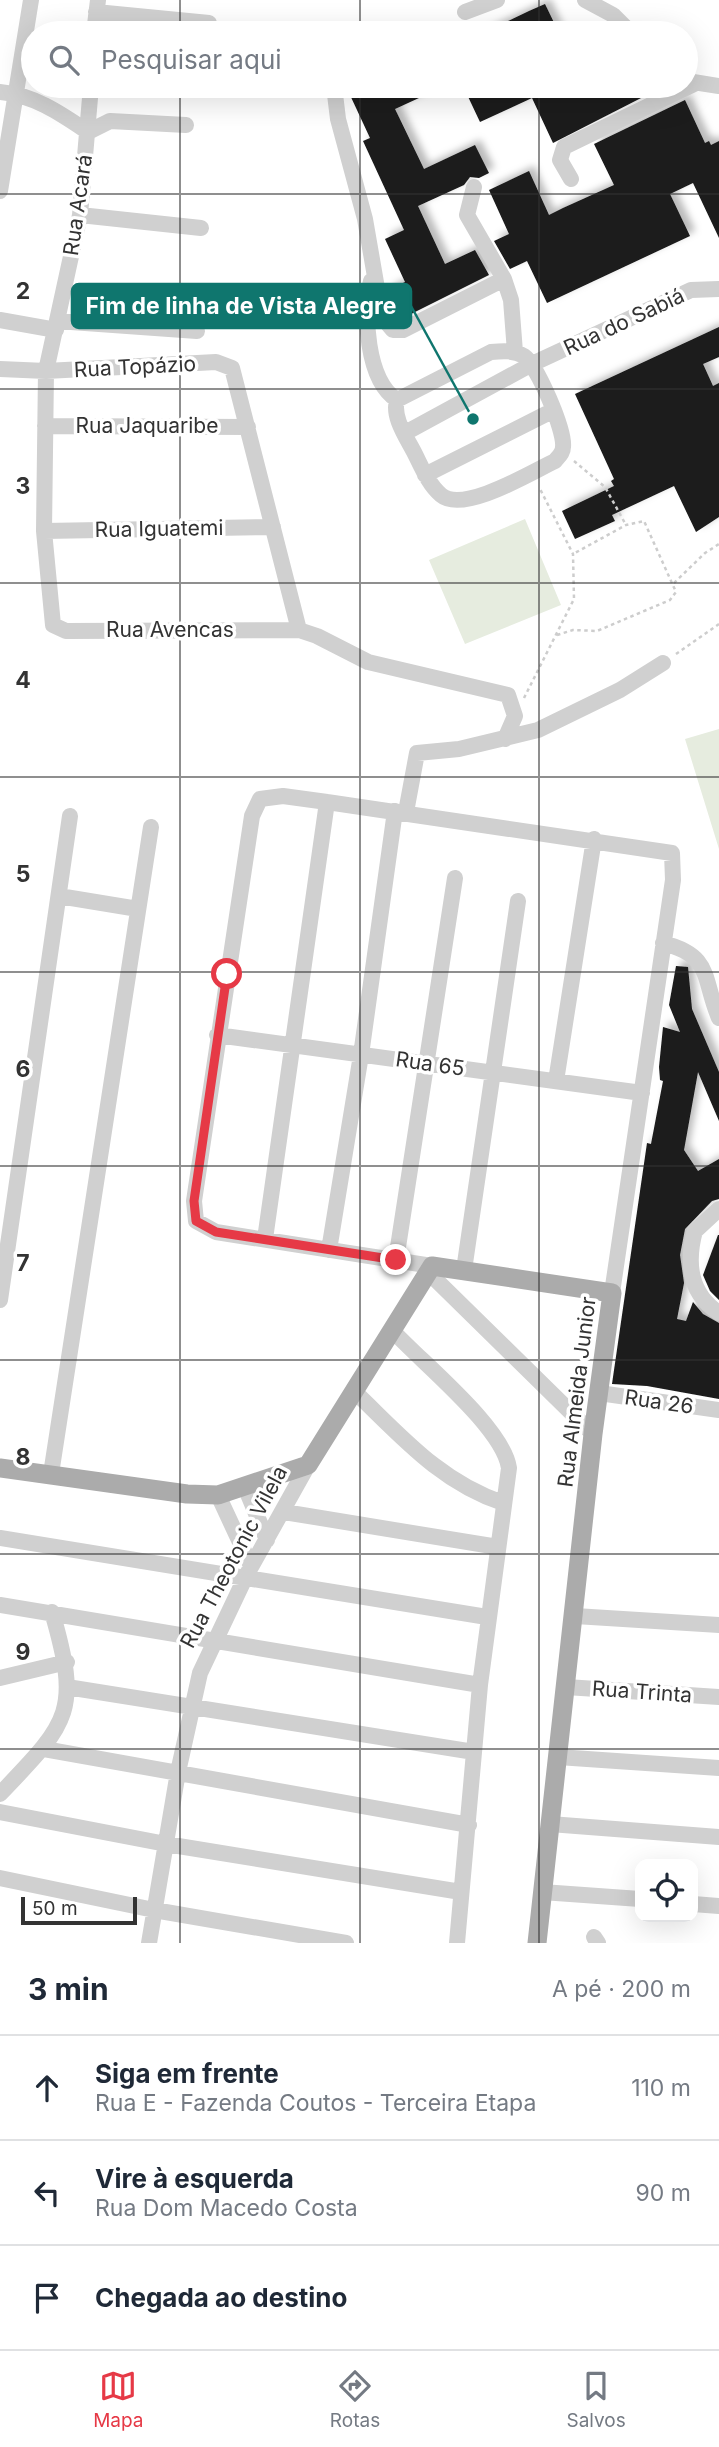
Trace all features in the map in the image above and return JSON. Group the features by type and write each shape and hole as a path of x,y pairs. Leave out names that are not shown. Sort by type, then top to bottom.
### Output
{"main road":[{"path":"430,1270 464,1270 612,1293"},
{"name":"Rua Theotonic Vilela","path":"308,1465 430,1270"},
{"name":"Rua Almeida Junior","path":"537,1943 593,1434 612,1293"},
{"path":"0,1468 167,1491 218,1495 308,1465"}],"street":[{"path":"465,12 497,0"},
{"path":"585,0 619,21"},
{"path":"24,21 28,2"},
{"path":"97,6 196,21"},
{"path":"0,191 8,93 21,34"},
{"path":"698,83 719,86"},
{"path":"23,98 47,106 88,132 110,121 186,125"},
{"name":"Rua Acará","path":"50,616 44,531 46,371 80,215 90,98"},
{"path":"336,98 340,127 365,219 382,317 396,331 504,279"},
{"path":"571,179 560,160 564,147 660,98"},
{"path":"474,187 467,215 504,279 512,300 515,352"},
{"path":"80,215 201,228"},
{"path":"373,275 366,318 369,340 380,380 397,400"},
{"name":"Rua do Sabiá","path":"405,433 532,364 691,290 719,289"},
{"name":"Rua Topázio","path":"0,320 57,326 197,331"},
{"path":"515,352 532,364 554,410 563,438 562,452 555,461 461,501 442,496 425,475 405,433 397,415 397,400 479,355 515,352"},
{"name":"Rua Topázio","path":"0,369 46,371 225,364 235,376 248,427"},
{"path":"425,475 554,410"},
{"name":"Rua Jaquaribe","path":"45,426 248,427"},
{"path":"248,427 299,630 317,636 368,662 508,695 515,712 505,739"},
{"name":"Rua Iguatemi","path":"44,531 273,527"},
{"name":"Rua Avencas","path":"50,616 53,625 66,631 299,630"},
{"path":"329,1250 400,812 417,753 505,739 550,726 620,690 663,663"},
{"path":"556,1081 594,839 327,802 273,796 260,799 255,805 218,1035 194,1214 200,1225 216,1232 396,1260 430,1270 593,1434"},
{"path":"265,1239 327,802"},
{"path":"0,1300 70,816"},
{"path":"51,1474 150,827"},
{"name":"Rua Almeida Junior","path":"594,839 669,850 674,859 612,1293"},
{"path":"396,1260 424,1063 455,878"},
{"path":"59,896 138,909"},
{"path":"464,1270 519,901"},
{"path":"663,943 684,949 702,964 719,1018"},
{"name":"Rua 65","path":"218,1035 642,1093"},
{"path":"719,1209 695,1231 691,1260 696,1291 719,1313"},
{"path":"392,1330 468,1406 499,1445 509,1468 487,1617 457,1943"},
{"path":"354,1391 435,1468 478,1494 503,1503"},
{"name":"Rua 26","path":"599,1393 719,1410"},
{"name":"Rua Theotonic Vilela","path":"149,1943 178,1772 200,1673 214,1639 249,1571 308,1465"},
{"path":"271,1478 286,1493 286,1507 498,1547"},
{"path":"244,1487 267,1540"},
{"path":"218,1495 249,1571"},
{"path":"0,1538 249,1571 487,1617"},
{"path":"0,1605 480,1685"},
{"path":"0,1794 44,1749 63,1715 67,1687 66,1662 52,1612"},
{"path":"575,1616 719,1625"},
{"path":"0,1678 66,1662"},
{"path":"67,1687 474,1752"},
{"name":"Rua Trinta","path":"566,1687 719,1697"},
{"path":"44,1749 468,1825"},
{"path":"558,1756 719,1768"},
{"path":"0,1812 166,1843 461,1892"},
{"path":"550,1824 719,1837"},
{"path":"0,1878 154,1910 346,1943"},
{"path":"542,1892 635,1899"},
{"path":"698,1904 719,1906"}],"path":[{"path":"562,452 605,487 626,525"},
{"path":"515,712 534,682 574,599 573,554 532,472"},
{"path":"557,635 573,630 597,631 670,600 676,592 644,521 626,525 573,554"},
{"path":"674,583 705,553 719,544"},
{"path":"663,663 719,624"}],"shaded area":[{"path":"525,519 561,605 465,644 429,560"},
{"path":"719,729 719,849 685,739"}],"building":[{"path":"545,4 553,21 508,21"},
{"path":"351,98 419,98 395,109 424,169 475,145 489,173 479,178 470,177 464,185 418,206 445,264 475,250 489,275 401,319 390,302 388,290 405,282 385,239 404,230 363,141 370,138"},
{"path":"469,98 532,98 480,122"},
{"path":"532,98 641,98 553,143"},
{"path":"685,100 705,143 709,141 711,145 719,141 719,238 693,183 670,194 690,236 547,303 527,261 510,269 494,241 509,234 489,190 529,171 549,215 614,185 594,144"},
{"path":"719,327 719,357 703,364 713,386 719,383 719,517 696,532 674,486 612,515 615,521 575,539 562,511 614,486 611,481 614,479 575,394"},
{"path":"676,966 688,967 692,1009 719,1072 719,1121 698,1072 684,1150 698,1171 719,1159 719,1199 712,1201 685,1229 680,1255 684,1283 677,1319 686,1321 693,1302 703,1314 719,1323 719,1399 647,1386 612,1384 647,1143 651,1144 663,1081 660,1080 659,1067 663,1027 680,1032 669,1005"},
{"path":"718,1235 719,1300 710,1291 703,1275"}],"place":[{"name":"Fim de linha de Vista Alegre","path":"473,419"}],"route":[{"path":"227,974 194,1201 196,1221 206,1229 216,1232 396,1260"}]}
